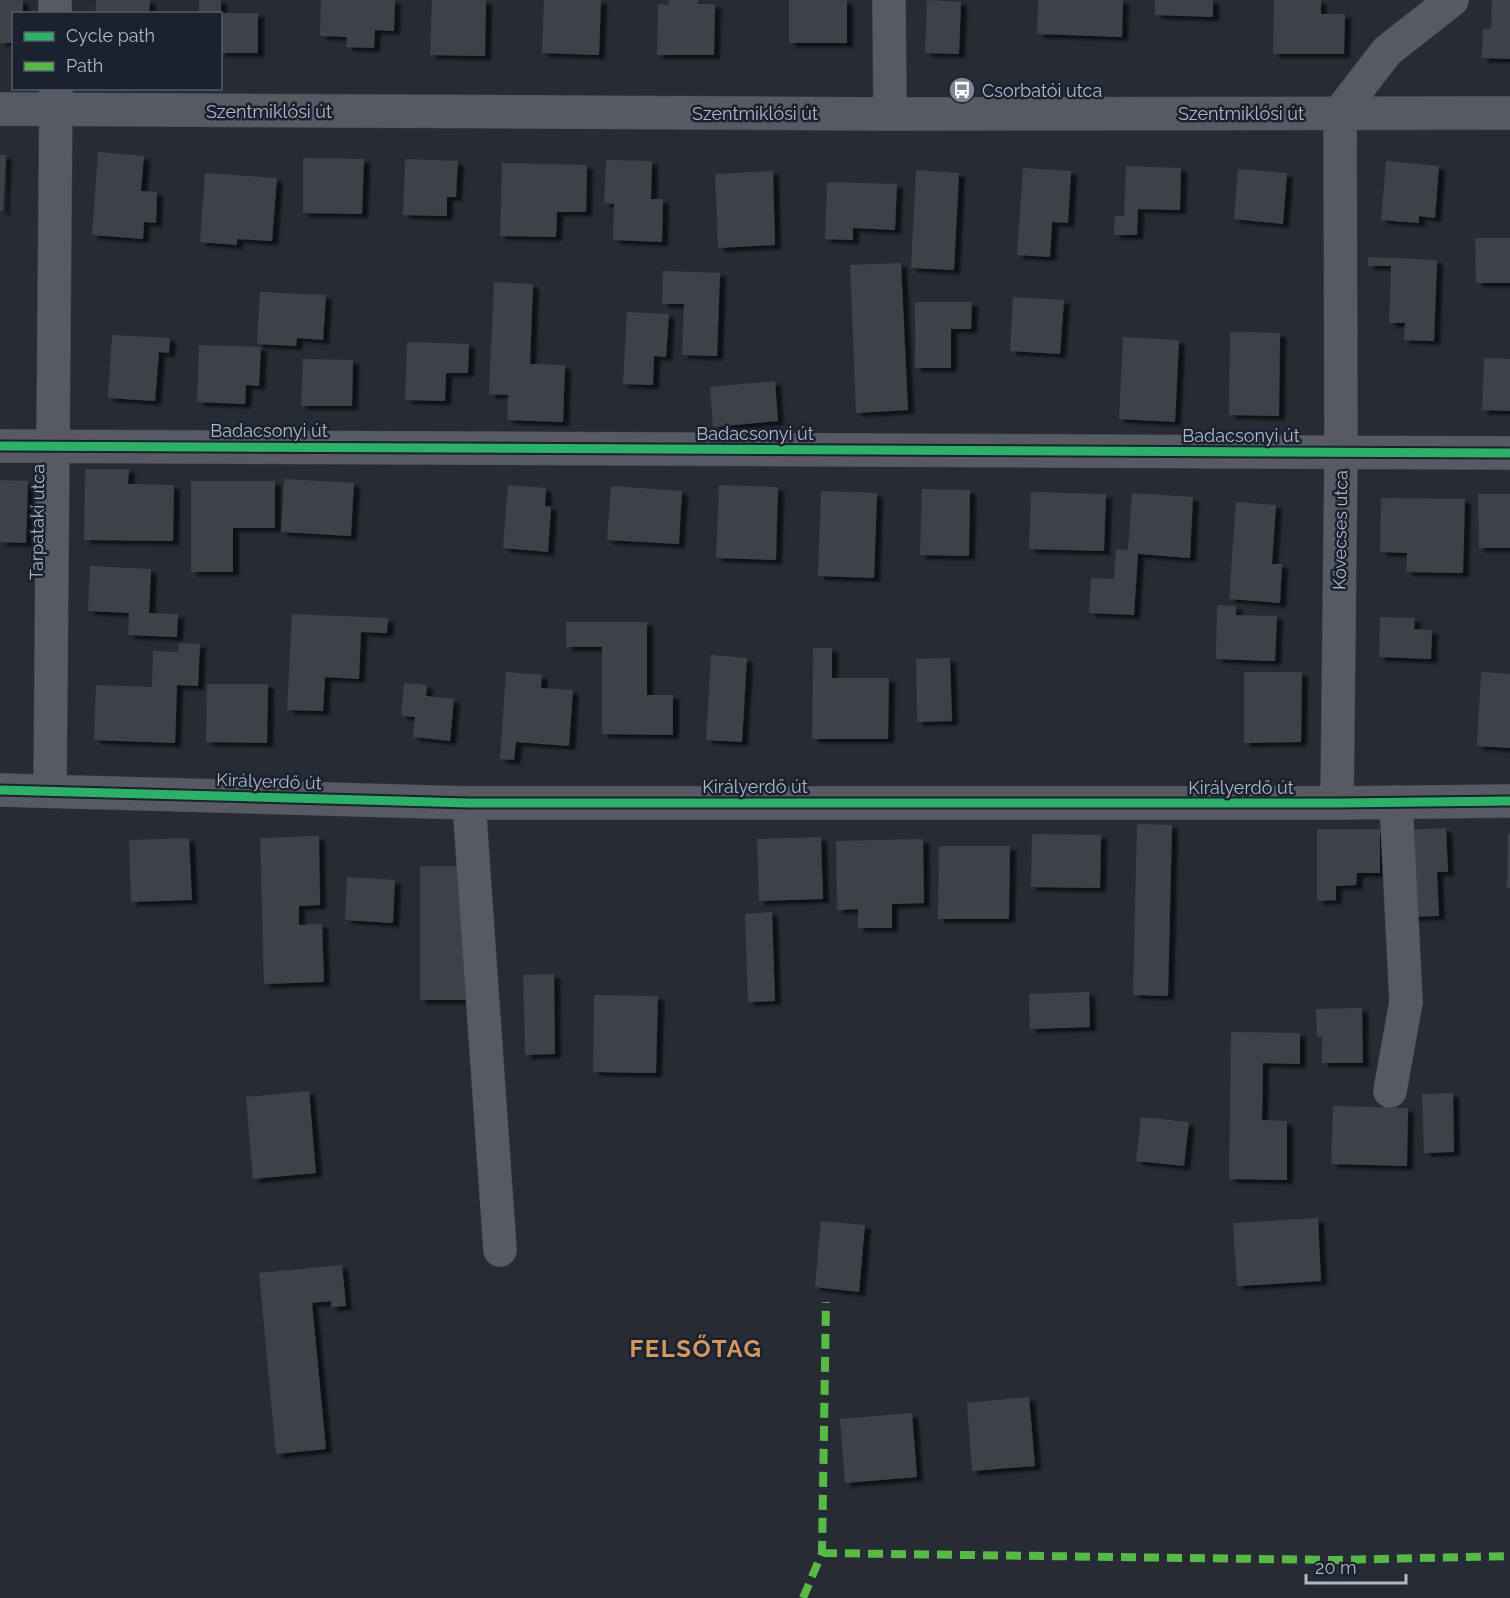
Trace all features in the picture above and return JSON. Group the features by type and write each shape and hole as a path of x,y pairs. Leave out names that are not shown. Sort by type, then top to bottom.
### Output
{"street":[{"path":"890,0 890,114"},
{"path":"1340,112 1387,51 1452,0"},
{"name":"Szentmiklósi út","path":"0,109 56,99 890,114 1510,113"},
{"name":"Tarpataki utca","path":"50,791 56,99"},
{"name":"Kövecses utca","path":"1337,803 1341,452 1340,112"},
{"name":"Badacsonyi út","path":"0,446 1510,453"},
{"name":"Királyerdő út","path":"0,790 469,803 1510,801"},
{"path":"1390,1091 1406,1002 1396,802"},
{"path":"469,803 500,1250"}],"building":[{"path":"0,0 23,0 23,12 12,12 12,43 0,43"},
{"path":"96,0 150,0 149,12 95,12"},
{"path":"199,0 221,0 221,12 199,12"},
{"path":"321,0 395,0 394,31 375,30 374,48 346,47 347,37 320,36"},
{"path":"432,0 486,0 485,56 430,55"},
{"path":"544,0 601,0 599,55 542,53"},
{"path":"669,0 698,0 698,4 715,4 714,55 657,55 658,4 669,5"},
{"path":"789,0 847,0 847,43 789,43"},
{"path":"927,0 961,2 959,54 925,53"},
{"path":"1038,0 1123,0 1122,37 1037,34"},
{"path":"1155,0 1213,0 1213,17 1155,15"},
{"path":"1274,0 1321,0 1321,14 1345,14 1344,54 1273,54"},
{"path":"1492,0 1510,0 1510,59 1482,58 1483,29 1491,29"},
{"path":"222,13 258,13 258,53 222,53"},
{"path":"98,152 144,156 141,191 157,192 156,223 144,222 143,239 92,235"},
{"path":"0,155 6,155 3,211 0,211"},
{"path":"303,158 364,159 362,214 303,213"},
{"path":"405,159 458,161 456,197 447,197 447,216 403,215"},
{"path":"606,160 652,161 651,199 663,199 662,242 613,240 614,204 604,203"},
{"path":"1386,161 1439,166 1435,218 1419,216 1419,223 1381,220"},
{"path":"502,163 587,165 586,212 557,212 556,237 500,236"},
{"path":"1126,166 1181,168 1180,210 1138,209 1137,235 1114,235 1115,216 1124,216"},
{"path":"1023,168 1071,171 1068,223 1052,222 1050,257 1017,255"},
{"path":"1238,169 1287,173 1283,224 1234,219"},
{"path":"916,170 959,173 954,270 911,268"},
{"path":"773,171 775,245 718,248 715,174"},
{"path":"205,173 277,178 272,241 237,239 237,245 200,242"},
{"path":"827,182 897,184 895,230 853,228 853,240 825,239"},
{"path":"1475,238 1510,238 1510,283 1476,283"},
{"path":"1368,257 1437,260 1434,341 1404,340 1405,323 1389,323 1391,266 1368,266"},
{"path":"901,263 908,410 856,413 850,265"},
{"path":"663,271 720,273 717,356 682,355 684,304 662,304"},
{"path":"494,282 533,284 530,364 565,365 563,422 507,420 508,395 489,394"},
{"path":"260,292 326,295 323,340 297,338 296,346 257,344"},
{"path":"1013,297 1064,300 1060,354 1010,351"},
{"path":"915,302 972,302 971,329 951,329 951,368 915,368"},
{"path":"627,312 669,314 666,357 654,356 653,385 623,384"},
{"path":"1230,332 1280,333 1279,416 1229,415"},
{"path":"112,335 170,338 169,353 159,352 155,401 108,398"},
{"path":"1123,337 1179,340 1175,422 1119,419"},
{"path":"407,342 469,344 468,373 446,373 445,401 405,400"},
{"path":"199,345 261,347 259,386 246,385 245,404 197,402"},
{"path":"1484,358 1510,359 1510,411 1482,410"},
{"path":"303,359 353,360 352,406 301,406"},
{"path":"775,381 778,421 713,427 710,387"},
{"path":"85,469 129,469 128,484 174,485 173,541 84,540"},
{"path":"284,479 354,483 351,536 281,532"},
{"path":"0,480 28,481 26,543 0,542"},
{"path":"191,481 275,481 275,528 233,528 233,572 191,572"},
{"path":"508,485 546,488 545,506 551,507 548,552 503,548"},
{"path":"719,485 778,487 776,560 716,558"},
{"path":"611,486 682,491 679,544 607,540"},
{"path":"922,489 970,490 969,556 920,555"},
{"path":"821,491 877,493 874,578 818,576"},
{"path":"1031,492 1106,494 1104,551 1029,549"},
{"path":"1132,493 1193,497 1190,558 1138,554 1134,615 1089,613 1091,578 1114,579 1116,549 1128,550"},
{"path":"1478,494 1510,494 1510,548 1479,548"},
{"path":"1381,498 1465,499 1463,573 1406,572 1407,553 1380,552"},
{"path":"1236,502 1276,505 1272,564 1282,564 1280,603 1229,599"},
{"path":"90,566 151,569 149,613 178,614 177,637 128,635 129,613 88,611"},
{"path":"1217,605 1236,606 1236,615 1277,616 1275,661 1216,659"},
{"path":"292,614 388,618 387,633 361,632 359,679 325,677 323,711 287,710"},
{"path":"1380,617 1415,618 1414,629 1432,630 1431,659 1379,657"},
{"path":"566,622 647,622 647,695 673,695 673,735 602,734 602,647 566,647"},
{"path":"179,643 200,644 198,686 177,685 175,743 94,740 96,685 152,687 153,651 178,652"},
{"path":"813,648 832,648 832,678 889,678 888,739 812,739"},
{"path":"711,655 747,658 742,742 706,740"},
{"path":"950,658 952,721 917,722 916,659"},
{"path":"506,672 542,675 541,688 573,690 569,746 516,742 514,760 500,759"},
{"path":"1244,672 1302,672 1301,742 1244,743"},
{"path":"1481,672 1510,674 1510,748 1477,746"},
{"path":"404,683 427,685 426,696 454,699 450,741 413,737 415,717 401,716"},
{"path":"207,684 268,684 267,743 206,742"},
{"path":"1137,824 1172,825 1168,996 1133,995"},
{"path":"1446,828 1448,872 1437,872 1439,916 1407,917 1404,830"},
{"path":"1317,829 1380,829 1380,873 1357,873 1356,885 1336,886 1336,900 1317,901"},
{"path":"1032,834 1101,835 1100,888 1031,887"},
{"path":"1508,834 1510,834 1510,888 1507,888"},
{"path":"319,836 320,905 299,906 299,925 322,924 324,982 264,984 260,838"},
{"path":"821,837 823,899 759,901 757,839"},
{"path":"189,838 192,900 131,902 129,840"},
{"path":"923,839 924,903 892,904 892,928 858,928 858,909 837,910 836,841"},
{"path":"939,846 1010,846 1009,919 938,919"},
{"path":"420,866 471,866 470,1000 420,1000"},
{"path":"347,877 395,880 393,923 345,920"},
{"path":"772,912 775,1001 748,1002 745,914"},
{"path":"554,974 555,1054 525,1055 523,975"},
{"path":"1089,992 1090,1027 1030,1029 1029,994"},
{"path":"594,995 658,996 656,1073 593,1072"},
{"path":"1362,1008 1363,1063 1322,1063 1322,1037 1317,1037 1316,1009"},
{"path":"1231,1032 1300,1033 1300,1064 1263,1063 1262,1120 1287,1121 1287,1180 1229,1179"},
{"path":"309,1091 316,1173 253,1179 246,1097"},
{"path":"1453,1093 1454,1152 1424,1153 1422,1094"},
{"path":"1333,1106 1408,1108 1407,1166 1331,1164"},
{"path":"1141,1117 1189,1122 1184,1166 1136,1161"},
{"path":"1318,1218 1321,1281 1237,1286 1233,1223"},
{"path":"821,1221 865,1225 859,1292 815,1287"},
{"path":"342,1265 346,1306 331,1307 331,1301 312,1303 326,1449 276,1454 259,1273"},
{"path":"1029,1397 1035,1466 972,1471 967,1403"},
{"path":"912,1413 917,1477 845,1483 840,1419"}],"marked path":[{"path":"803,1598 822,1553 826,1302"},
{"path":"822,1553 1336,1560 1510,1556"}],"cycle path":[{"path":"0,446 1510,453"},
{"path":"0,790 469,803 1510,801"}],"place":[{"name":"Csorbatói utca","path":"962,90"}],"district":[{"name":"FELSŐTAG","path":"696,1348"}]}
